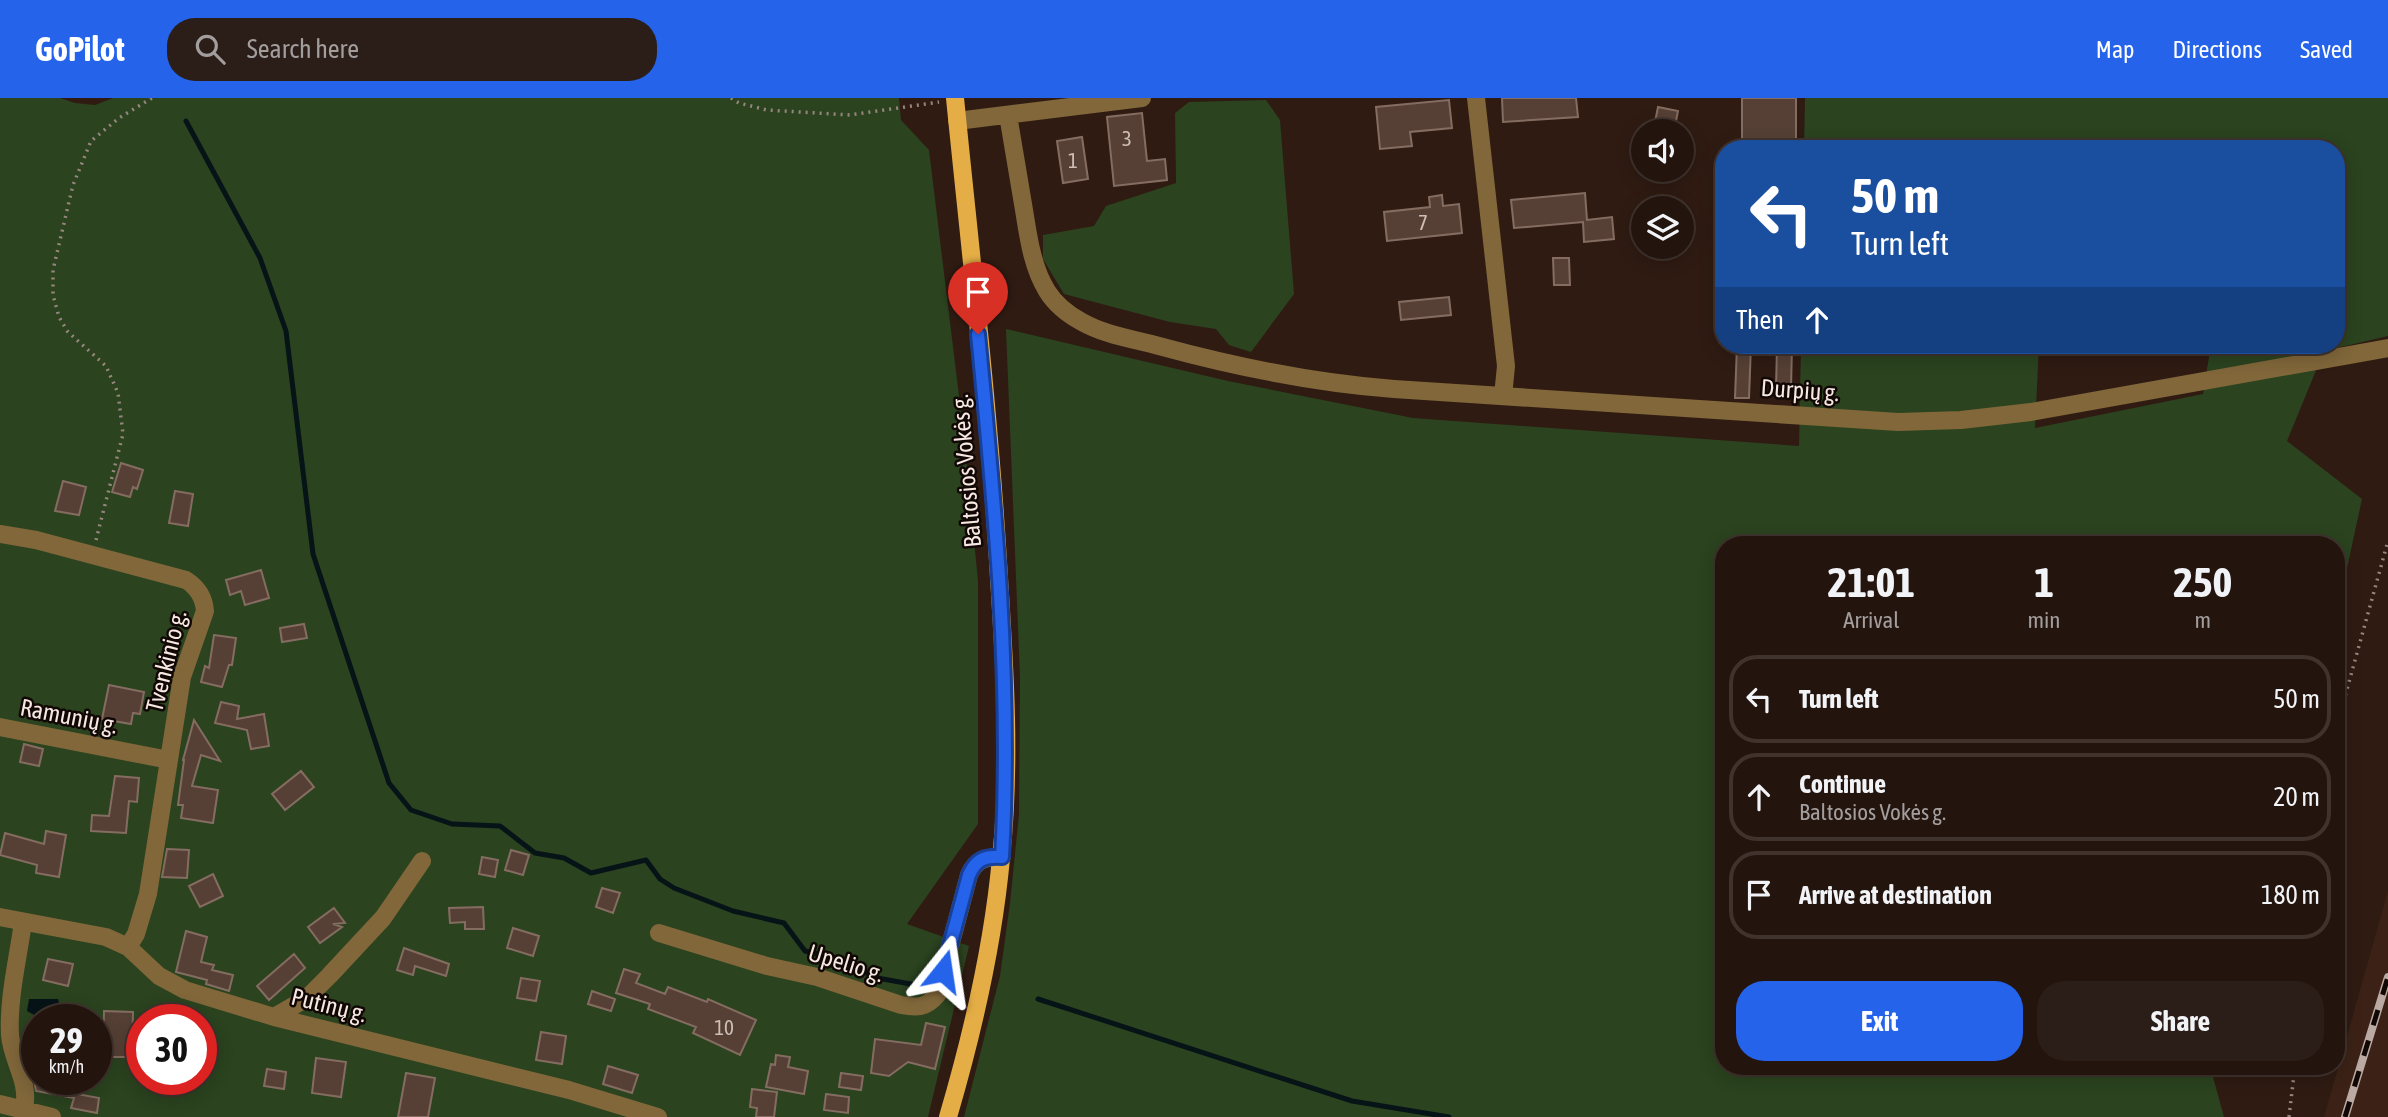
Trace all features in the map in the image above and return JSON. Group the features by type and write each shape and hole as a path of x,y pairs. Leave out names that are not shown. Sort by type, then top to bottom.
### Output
{"main road":[{"name":"Baltosios Vokės g.","path":"948,1117 969,1043 984,974 1002,857 1005,798 1003,640 995,501 955,99"}],"street":[{"path":"957,121 1142,98"},
{"path":"1476,98 1506,366 1503,396"},
{"name":"Durpių g.","path":"1008,114 1031,249 1048,292 1064,311 1106,332 1281,376 1334,384 1898,422 1961,420 2031,412 2388,348"},
{"name":"Tvenkinio g.","path":"0,534 36,540 186,580 194,586 205,604 205,611 182,677 148,894 139,927 128,947"},
{"name":"Ramunių g.","path":"0,727 169,760"},
{"name":"Upelio g.","path":"659,933 767,966 817,977 901,1005 915,1008 925,1006 937,995 974,864 982,858 1002,857"},
{"path":"274,1017 307,998 329,976 383,918 422,860"},
{"name":"Putinų g.","path":"0,917 106,937 128,947 159,976 185,990 274,1017 569,1090 658,1117"},
{"path":"23,922 10,1015 10,1039 27,1097 24,1108"},
{"path":"0,1104 52,1117"}],"path":[{"path":"93,555 123,434 118,393 106,366 68,332 60,317 53,295 53,270 73,185 92,141 119,118 152,98"},
{"path":"731,98 739,103 767,110 850,115 955,99"},
{"path":"2345,696 2388,541"},
{"path":"2289,1117 2294,1075"}],"shaded area":[{"path":"2388,891 2388,1117 2324,1117 2336,1075 2345,1075 2345,1044"},
{"path":"29,999 58,999 59,1004 28,1004"}],"green space":[{"path":"0,98 60,98 95,105 113,98 899,98 901,120 929,150 964,437 978,581 978,824 907,924 969,946 928,1117 0,1117"},
{"path":"1805,98 2388,98 2388,336 2345,346 2345,140 1804,140"},
{"path":"1266,100 1280,120 1294,294 1251,352 1229,345 1216,329 1170,322 1064,294 1043,259 1043,235 1094,226 1106,206 1176,183 1175,113 1189,102"},
{"path":"1006,329 1228,381 1413,418 1799,446 1801,354 2039,354 2035,428 2203,394 2210,354 2323,354 2287,441 2362,499 2345,577 2345,536 1715,536 1715,1075 2212,1075 2224,1117 964,1117 1000,976 1019,814 1020,677"}],"building":[{"path":"1502,98 1576,98 1578,117 1503,122"},
{"path":"1742,98 1796,98 1796,140 1742,140"},
{"path":"1449,100 1452,128 1410,132 1412,146 1380,149 1376,107"},
{"path":"1658,107 1678,111 1676,119 1656,119"},
{"path":"1142,113 1147,161 1165,159 1167,180 1114,186 1107,117"},
{"path":"1082,137 1088,179 1063,183 1057,141"},
{"path":"1585,193 1587,220 1612,217 1614,239 1584,242 1583,222 1514,228 1511,200"},
{"path":"1442,195 1443,206 1459,204 1462,233 1387,241 1384,212 1430,207 1429,197"},
{"path":"1553,258 1569,258 1570,285 1554,285"},
{"path":"1449,297 1451,315 1401,320 1399,302"},
{"path":"1737,354 1751,354 1749,398 1735,398"},
{"path":"1777,354 1792,354 1791,389 1776,389"},
{"path":"121,463 143,470 137,489 133,487 130,497 112,492"},
{"path":"63,481 86,487 79,515 55,511"},
{"path":"175,491 193,494 188,526 169,523"},
{"path":"261,570 269,598 245,605 241,591 230,595 226,580"},
{"path":"304,624 307,638 282,642 280,628"},
{"path":"214,635 236,638 232,665 229,665 222,687 201,682 205,666 209,668"},
{"path":"109,685 144,692 140,714 133,713 131,724 102,719"},
{"path":"221,702 239,706 237,719 264,714 269,746 251,749 247,730 215,723"},
{"path":"194,720 220,761 201,755 192,786 218,790 213,823 181,818 183,805 178,805 183,760"},
{"path":"24,744 43,749 39,766 20,762"},
{"path":"301,771 314,787 285,810 272,794"},
{"path":"115,776 139,778 137,802 129,801 126,833 91,831 92,815 109,816"},
{"path":"46,831 66,835 59,877 36,873 37,865 0,855 5,833 44,844"},
{"path":"167,849 189,850 187,878 162,877"},
{"path":"511,850 529,855 523,875 505,870"},
{"path":"482,857 498,860 495,877 479,874"},
{"path":"213,874 223,896 200,907 189,886"},
{"path":"602,888 620,893 613,913 596,907"},
{"path":"483,907 484,929 465,929 465,922 450,923 449,908"},
{"path":"334,908 345,923 333,924 342,927 320,943 308,927"},
{"path":"513,928 539,936 533,956 507,948"},
{"path":"186,931 207,937 201,962 214,965 212,970 233,975 229,991 206,984 207,980 176,972"},
{"path":"404,948 449,964 446,976 415,966 413,975 397,970"},
{"path":"294,954 305,968 269,1000 257,986"},
{"path":"48,959 73,964 68,986 43,980"},
{"path":"624,969 640,974 636,983 665,994 668,987 707,1002 708,999 756,1020 740,1055 693,1033 696,1027 648,1009 650,1004 616,993"},
{"path":"521,978 540,981 536,1001 517,998"},
{"path":"592,991 615,999 611,1011 588,1004"},
{"path":"112,1011 126,1012 126,1057 112,1057"},
{"path":"926,1023 945,1027 935,1069 908,1062 889,1076 871,1073 875,1039 921,1045"},
{"path":"541,1032 566,1036 562,1064 536,1060"},
{"path":"776,1055 790,1057 788,1067 808,1071 804,1094 766,1087"},
{"path":"316,1058 346,1062 341,1097 312,1093"},
{"path":"608,1066 638,1075 632,1093 603,1084"},
{"path":"267,1069 286,1072 284,1089 264,1086"},
{"path":"406,1073 435,1078 428,1117 398,1117"},
{"path":"841,1073 863,1076 861,1090 839,1087"},
{"path":"752,1089 777,1092 774,1117 756,1117 757,1108 750,1107"},
{"path":"826,1094 849,1097 848,1113 824,1110"},
{"path":"58,1095 99,1098 97,1113 71,1108 74,1098"}],"waterway":[{"path":"186,121 260,258 286,331 313,554 389,783 411,810 452,824 500,826 535,853 564,858 591,873 646,860 660,879 674,888 733,911 784,923 805,951 853,962 872,977 916,985"},
{"path":"1038,999 1352,1101 1449,1117"}],"railway":[{"path":"2345,1117 2388,977"}],"route":[{"path":"943,971 974,864 982,858 1002,857 1006,722 1003,640 995,501 978,334"}]}
